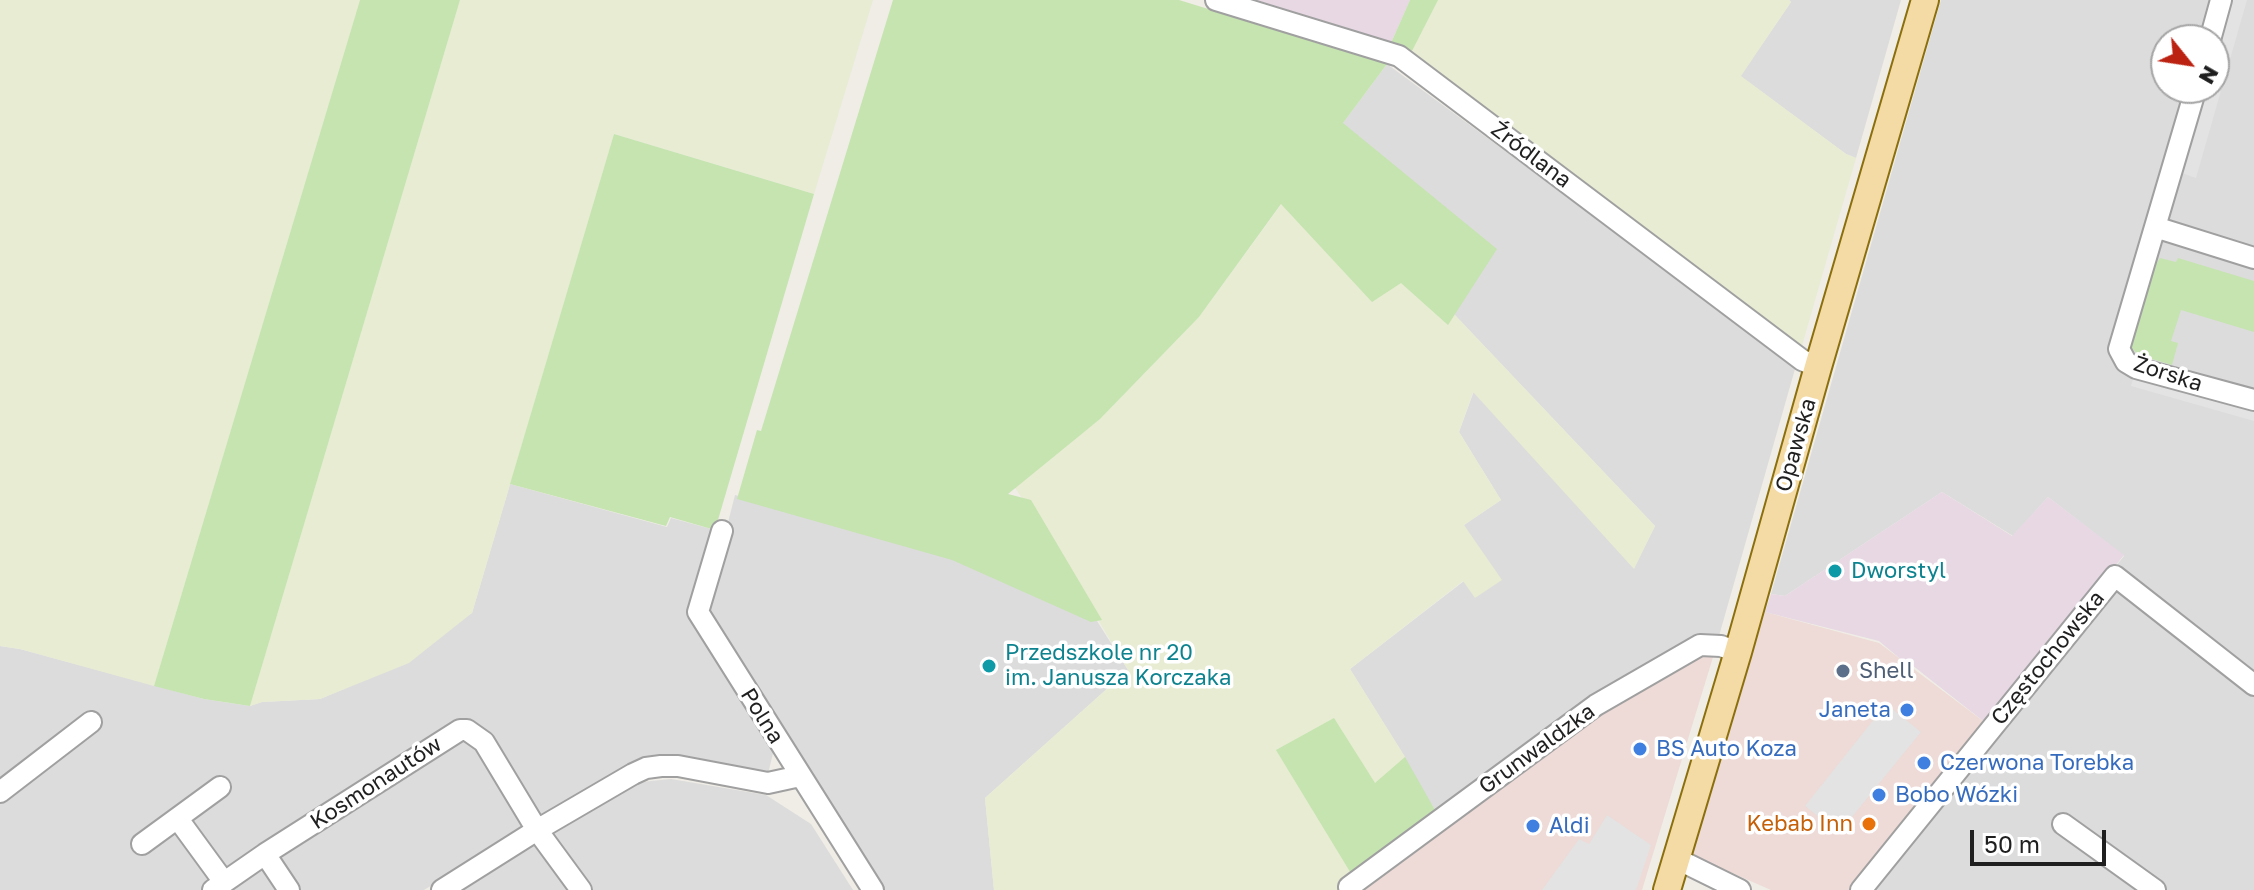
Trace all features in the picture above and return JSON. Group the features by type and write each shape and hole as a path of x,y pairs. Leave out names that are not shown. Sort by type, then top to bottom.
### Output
{"main road":[{"name":"Opawska","path":"1667,890 1924,1"}],"street":[{"name":"Źródlana","path":"1216,0 1399,56 1802,360 1818,367"},
{"path":"2214,24 2221,0"},
{"name":"Żorska","path":"2191,104 2119,349 2126,362 2136,368 2254,400"},
{"path":"2155,227 2254,258"},
{"name":"Polna","path":"722,531 698,612 873,890"},
{"name":"Częstochowska","path":"1861,890 2115,576 2254,685"},
{"name":"Grunwaldzka","path":"1349,887 1596,705 1700,645 1721,646 1738,652"},
{"path":"0,792 91,722"},
{"name":"Kosmonautów","path":"218,886 460,730 467,730 484,742 537,830"},
{"path":"442,890 537,830 646,768 678,766 768,783 800,776"},
{"path":"142,844 220,787"},
{"path":"178,819 218,886"},
{"path":"2063,824 2155,890"},
{"path":"537,830 581,890"},
{"path":"265,854 289,890"},
{"path":"1677,859 1740,890"}],"shaded area":[{"path":"1254,0 1410,0 1391,43"},
{"path":"1789,0 1901,0 1856,158 1846,154 1740,76 1791,2"},
{"path":"1941,0 2254,0 2254,890 1853,890 2124,556 2048,497 2013,536 1942,492 1785,596 1771,594"},
{"path":"2232,0 2247,0 2230,59 2230,24 2225,24"},
{"path":"1387,64 1756,336 1795,369 1713,657 1695,655 1445,824 1404,766 1405,757 1350,669 1464,581 1464,525 1501,500 1459,432 1474,391 1634,568 1655,526 1453,313 1339,128"},
{"path":"2202,104 2217,104 2196,178 2182,173"},
{"path":"2135,373 2254,408 2254,421 2131,386"},
{"path":"510,484 667,527 671,518 715,530 692,609 774,749 768,774 657,756 634,762 424,890 0,890 0,646 204,699 250,706 262,702 320,699 346,688 472,613"},
{"path":"1942,492 2012,536 2048,497 2124,555 1987,724 1879,641 1765,612 1771,594 1785,596"},
{"path":"735,495 941,550 1097,621 1128,670 985,798 994,890 880,890 706,609"},
{"path":"1765,612 1879,643 1987,724 1853,890 1771,890 1691,855"},
{"path":"1695,655 1713,657 1642,890 1358,890 1543,751"},
{"path":"1886,704 1921,732 1839,833 1805,806"},
{"path":"671,779 766,795 811,824 853,890 460,890 530,844 641,782"},
{"path":"1607,815 1651,845 1636,890 1542,890 1579,839 1589,844"}],"green space":[{"path":"0,0 360,0 154,686 0,646"},
{"path":"360,0 460,0 250,706 204,699 154,686"},
{"path":"460,0 873,0 814,194 614,134 472,613 409,663 320,699 262,702 250,706"},
{"path":"893,0 1179,0 1387,64 1343,123 1497,249 1448,325 1401,283 1372,302 1281,204 1199,317 1100,419 1008,494 1031,500 1102,620 1091,622 952,560 737,499 757,430 761,431"},
{"path":"1410,0 1438,0 1412,51 1391,43"},
{"path":"1437,0 1789,0 1791,2 1741,76 1846,154 1856,158 1801,349 1412,51"},
{"path":"614,134 814,194 715,530 670,517 666,526 510,484"},
{"path":"1286,198 1399,269 1453,313 1655,526 1634,569 1473,392 1459,432 1501,500 1464,525 1502,580 1475,598 1463,581 1350,669 1405,757 1404,766 1445,824 1358,890 994,890 985,798 1128,670 1047,534 1013,485 1100,419 1199,317"},
{"path":"2160,258 2176,262 2178,258 2254,281 2254,332 2181,310 2171,341 2178,343 2172,365 2138,355 2131,347 2154,267"},
{"path":"1334,718 1375,783 1405,757 1435,810 1352,875 1276,750"}],"place":[{"name":"Dworstyl","path":"1835,571"},
{"name":"Przedszkole nr 20 im. Janusza Korczaka","path":"989,666"},
{"name":"Shell","path":"1843,671"},
{"name":"Janeta","path":"1907,710"},
{"name":"BS Auto Koza","path":"1640,749"},
{"name":"Czerwona Torebka","path":"1924,763"},
{"name":"Bobo Wózki","path":"1879,795"},
{"name":"Kebab Inn","path":"1869,824"},
{"name":"Aldi","path":"1533,826"}]}
